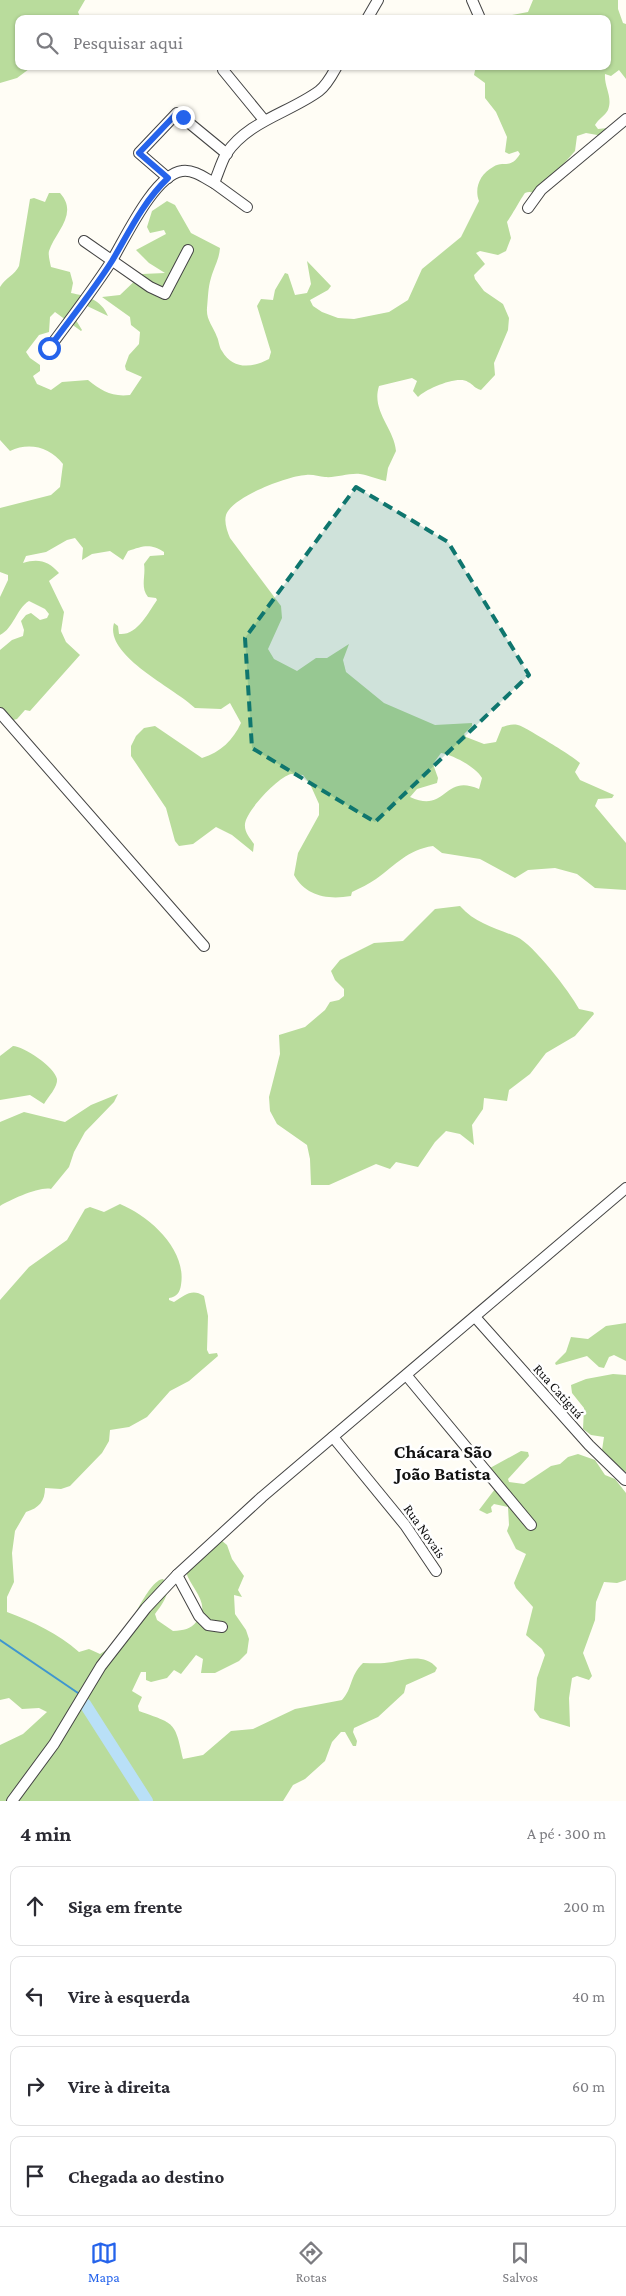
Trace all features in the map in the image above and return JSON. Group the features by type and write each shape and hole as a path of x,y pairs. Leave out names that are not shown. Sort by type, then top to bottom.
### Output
{"street":[{"path":"369,15 378,0"},
{"path":"472,0 479,15"},
{"path":"223,70 264,120"},
{"path":"214,183 226,154 246,134 264,120 307,98 327,84 336,70"},
{"path":"168,178 139,153 177,113 226,154"},
{"path":"528,208 541,190 626,119"},
{"path":"49,348 111,261 136,216 168,178 182,171 194,172 214,183 247,208"},
{"path":"84,241 111,261 165,294 188,250"},
{"path":"0,712 204,946"},
{"path":"12,1801 54,1744 101,1666 146,1608 177,1575 333,1437 626,1188"},
{"name":"Rua Catiguá","path":"475,1317 588,1445 625,1480"},
{"path":"407,1376 531,1525"},
{"name":"Rua Novais","path":"333,1437 405,1525 436,1571"},
{"path":"177,1575 199,1616 208,1625 222,1627"}],"highlighted area":[{"path":"356,487 448,542 529,675 375,822 252,748 245,638"}],"green space":[{"path":"0,0 85,0 78,12 79,15 15,15 15,70 28,70 17,78 0,83"},
{"path":"533,0 618,0 618,9 623,23 626,24 626,79 619,70 611,76 605,74 610,101 607,112 595,125 598,129 608,128 603,136 586,133 577,136 575,151 538,193 525,193 507,222 511,238 506,251 498,255 480,251 476,253 485,264 474,275 475,279 484,291 503,304 509,318 508,330 494,363 495,375 481,390 468,382 457,380 435,387 418,397 413,391 417,381 412,378 379,386 377,395 380,411 396,451 388,468 386,481 360,474 329,477 297,476 274,483 238,501 230,508 225,518 230,538 281,606 282,618 268,649 274,659 297,671 316,658 327,658 349,644 343,660 346,672 384,703 435,725 472,723 472,726 464,734 466,737 484,744 496,742 502,727 518,725 570,756 580,763 575,772 580,780 614,795 612,798 598,799 595,806 626,843 626,890 595,888 577,874 555,868 528,870 515,878 480,859 442,853 433,846 409,854 373,881 352,892 351,896 326,897 305,888 294,875 298,853 319,815 319,804 310,784 303,775 291,774 285,776 271,788 251,811 245,824 245,830 254,844 253,852 232,835 216,827 193,844 179,846 175,841 166,808 131,756 131,746 136,736 144,728 155,726 202,758 226,745 241,723 230,703 221,709 195,708 130,659 120,647 114,635 114,623 118,626 119,634 125,634 137,628 157,600 156,598 148,597 144,589 144,564 150,556 164,555 164,552 159,549 146,546 128,551 123,560 110,551 92,554 82,560 83,548 75,538 67,540 46,552 26,556 23,563 38,561 47,563 59,573 49,581 64,612 61,631 66,642 80,655 30,711 25,710 17,719 10,721 0,714 0,650 12,640 23,636 24,630 21,621 26,615 31,613 40,620 47,618 49,614 45,609 29,601 21,609 9,628 0,635 0,597 8,580 8,575 0,572 0,508 51,495 60,487 63,464 46,450 24,447 10,451 0,440 0,287 19,266 30,199 34,198 45,202 49,193 60,193 67,208 64,223 49,251 51,267 70,272 73,283 71,293 97,302 108,316 85,305 71,312 81,331 55,312 50,317 49,332 39,335 26,352 30,358 40,365 40,371 33,376 37,384 51,390 62,382 88,380 102,390 117,395 130,395 142,377 126,370 125,366 129,355 139,344 140,332 131,325 130,317 102,297 120,295 142,274 165,273 149,263 136,250 166,234 164,230 150,233 147,227 152,211 167,201 175,205 191,233 220,248 209,285 207,312 221,349 232,362 243,366 269,359 271,352 257,306 261,299 273,300 275,290 285,273 288,274 295,295 307,293 311,284 307,261 331,286 328,290 310,300 313,306 322,312 338,318 354,319 389,312 408,300 422,269 461,237 479,201 478,186 485,173 497,165 513,162 520,154 518,151 509,154 505,152 507,137 496,112 485,98 485,83 474,75 475,70 611,70 611,15 512,15 528,12","holes":["441,753 458,759 475,770 482,778 479,789 467,785 458,786 431,801 422,801 410,797 417,789 437,783 438,778 433,764"]},
{"path":"460,906 480,921 524,941 551,969 579,1009 593,1012 594,1014 575,1036 546,1053 530,1074 509,1090 507,1101 484,1098 483,1109 472,1125 474,1145 460,1134 446,1131 435,1142 418,1167 396,1162 390,1169 376,1164 329,1185 311,1185 310,1159 307,1145 277,1124 270,1111 269,1097 280,1054 279,1035 305,1027 325,1010 330,1002 339,1000 344,996 344,989 335,980 331,971 340,960 374,943 403,941 435,909"},
{"path":"13,1046 24,1049 38,1058 55,1074 57,1079 56,1085 44,1104 30,1095 0,1100 0,1056"},
{"path":"118,1094 114,1102 85,1132 74,1152 69,1167 51,1189 33,1191 0,1206 0,1122 24,1112 65,1122 91,1105"},
{"path":"120,1204 131,1209 154,1225 172,1247 178,1259 181,1285 178,1294 169,1298 169,1300 174,1302 192,1293 204,1296 208,1316 207,1350 209,1354 217,1353 218,1356 189,1381 170,1391 147,1417 129,1427 110,1430 109,1441 102,1453 70,1486 61,1489 45,1488 44,1497 40,1503 26,1512 15,1531 12,1553 14,1582 7,1597 7,1612 63,1639 79,1652 89,1649 100,1654 108,1649 118,1649 144,1598 157,1582 163,1579 166,1583 167,1592 164,1601 155,1614 157,1620 173,1631 186,1629 197,1621 202,1609 199,1596 186,1572 216,1536 227,1545 232,1559 244,1576 238,1590 242,1597 234,1595 235,1614 246,1630 249,1639 247,1653 239,1661 215,1673 201,1673 203,1659 196,1655 181,1674 174,1670 167,1678 151,1682 146,1680 146,1672 141,1672 132,1691 142,1697 138,1706 139,1711 167,1722 172,1726 178,1737 183,1759 203,1755 231,1731 253,1729 295,1709 342,1700 348,1691 355,1673 363,1663 385,1663 421,1659 437,1668 435,1672 406,1685 404,1693 378,1717 354,1728 353,1732 357,1741 356,1746 353,1746 345,1732 341,1732 332,1742 325,1761 305,1779 293,1785 283,1801 0,1801 0,1745 23,1734 47,1712 39,1708 22,1709 9,1698 0,1700 0,1300 29,1267 67,1240 85,1209 90,1207 104,1212"},
{"path":"626,1323 626,1361 614,1355 609,1357 604,1368 599,1367 587,1356 556,1365 555,1363 566,1352 571,1337 588,1339 606,1326"},
{"path":"613,1374 626,1375 626,1472 611,1465 602,1450 604,1437 591,1435 583,1429 584,1408 572,1393 571,1385 586,1379"},
{"path":"521,1451 528,1452 529,1456 508,1479 509,1482 524,1484 551,1466 560,1464 568,1457 578,1454 595,1460 605,1475 615,1479 626,1493 626,1580 617,1583 604,1582 596,1602 595,1620 583,1653 592,1676 589,1680 577,1676 572,1678 569,1698 570,1727 540,1718 534,1710 537,1678 545,1655 542,1649 526,1635 533,1607 516,1588 514,1583 526,1554 516,1549 507,1531 509,1525 508,1507 494,1504 491,1507 492,1512 487,1514 479,1510 495,1489 490,1468"}],"waterway":[{"path":"0,1640 78,1693"},
{"path":"85,1704 147,1801"}],"district":[{"name":"Chácara São João Batista","path":"443,1462"}],"route":[{"path":"49,348 111,261 136,216 168,178 139,153 177,113 183,117"}]}
